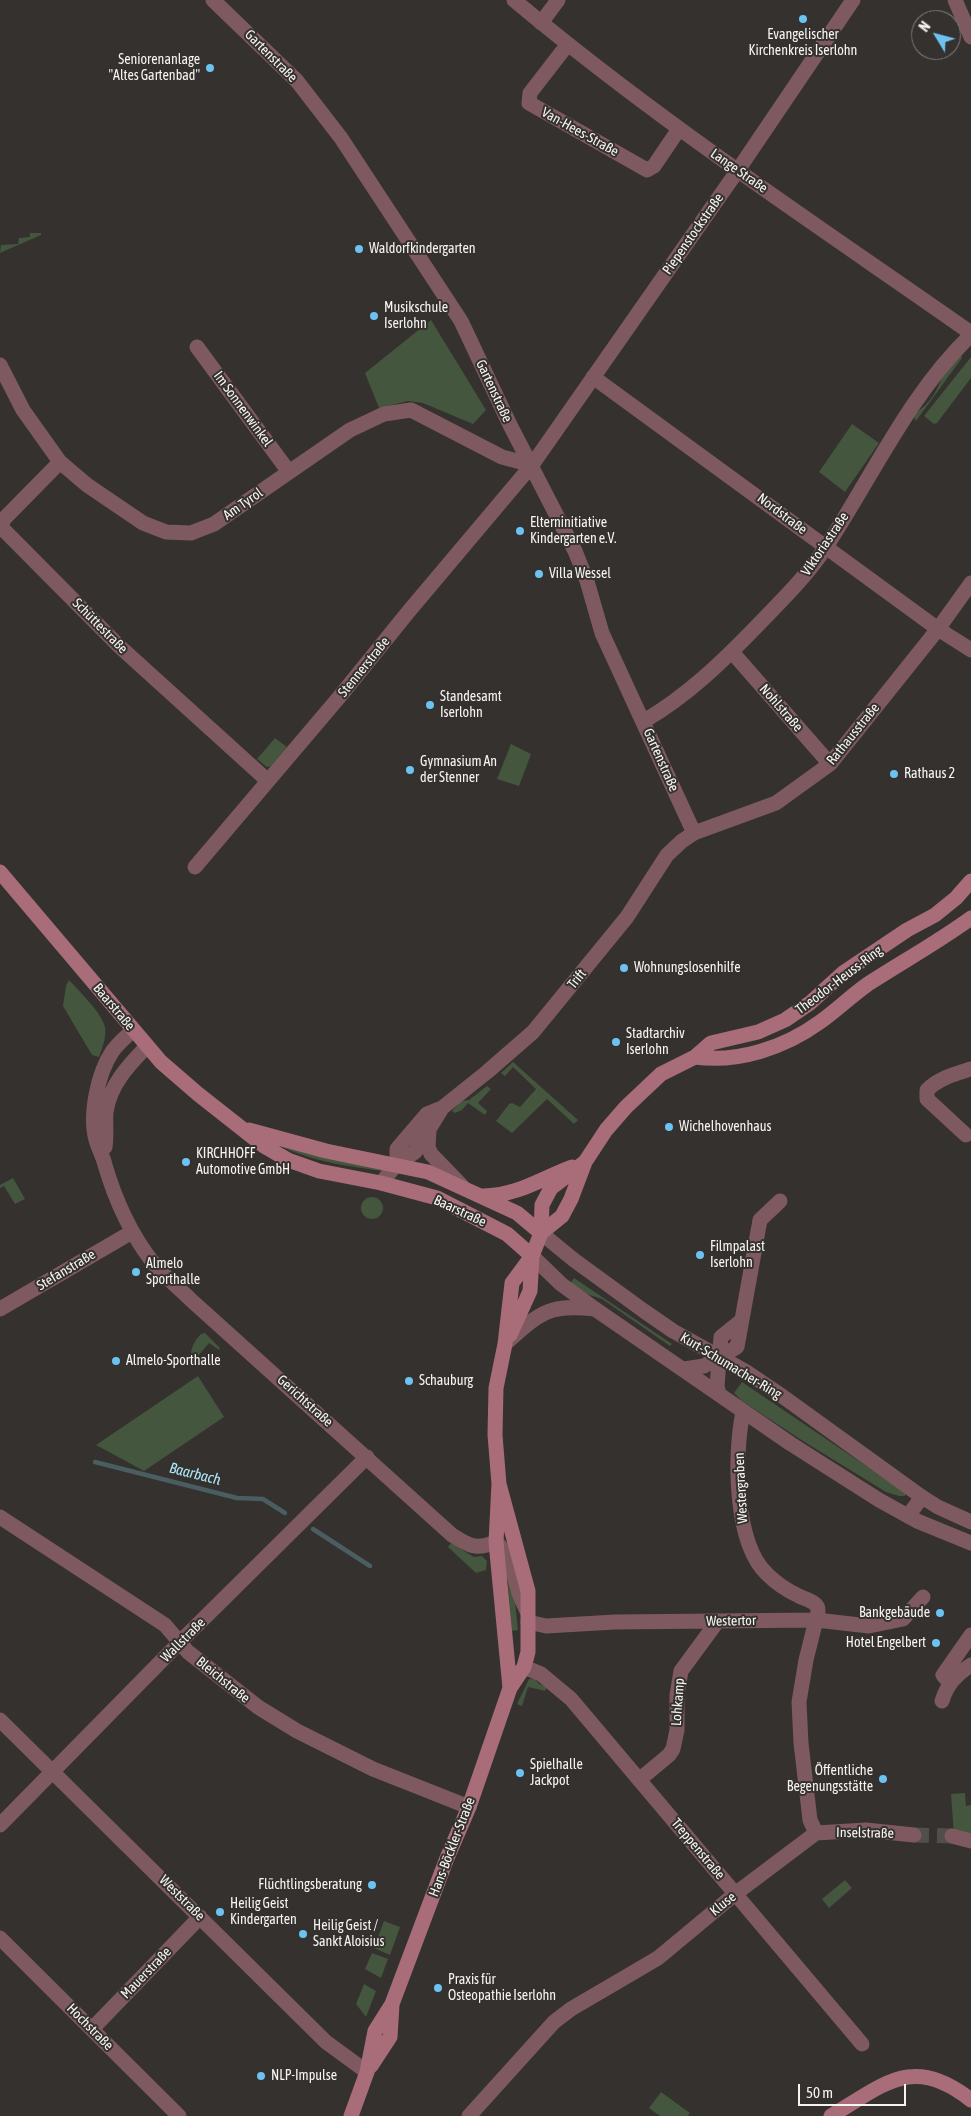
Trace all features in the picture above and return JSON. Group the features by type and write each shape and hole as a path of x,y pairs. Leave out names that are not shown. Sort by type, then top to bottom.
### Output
{"main road":[{"name":"Baarstraße","path":"0,872 161,1062 264,1146 288,1160 319,1171 380,1183 437,1198 507,1234 532,1256"},
{"name":"Theodor-Heuss-Ring","path":"542,1233 562,1216 572,1199 585,1162 606,1130 626,1106 661,1074 694,1057 711,1043 758,1032 785,1020 810,1003 843,974 907,930 935,915 956,898 971,881"},
{"name":"Theodor-Heuss-Ring","path":"694,1057 716,1060 754,1052 792,1040 821,1022 862,988 971,918"},
{"name":"Baarstraße","path":"242,1128 326,1151 397,1164 428,1172 462,1186 517,1213 542,1233"},
{"name":"Theodor-Heuss-Ring","path":"532,1256 542,1233 542,1205 551,1188 585,1162"},
{"path":"483,1196 498,1196 523,1189 548,1176 585,1162"},
{"name":"Hans-Böckler-Straße","path":"505,1344 530,1290 532,1256"},
{"name":"Hans-Böckler-Straße","path":"510,1688 496,1542 499,1484 495,1435 496,1388 505,1344 512,1283 532,1256"},
{"name":"Hans-Böckler-Straße","path":"351,2116 368,2072 374,2031 392,2004 447,1858 469,1807 510,1688 524,1667 528,1652 528,1591 499,1484"},
{"path":"831,2116 893,2080 913,2076 928,2076 941,2080 971,2100"}],"street":[{"name":"Gartenstraße","path":"213,0 297,81 341,138 461,321 510,425 575,551 587,581 602,633 694,833"},
{"name":"Lange Straße","path":"514,0 679,129 971,334"},
{"path":"542,23 558,0"},
{"name":"Piepenstockstraße","path":"532,465 738,170 852,0"},
{"path":"955,0 971,37"},
{"name":"Van-Hees-Straße","path":"568,44 530,93 529,103 647,170 654,166 679,129"},
{"name":"Viktoriastraße","path":"644,721 668,707 700,682 798,584 825,547 901,425 948,357 971,334"},
{"name":"Im Sonnenwinkel","path":"197,347 289,472"},
{"name":"Am Tyrol","path":"0,365 23,410 60,462 87,485 143,522 166,532 191,533 214,524 350,430 384,414 411,410 502,457 532,465"},
{"name":"Nordstraße","path":"593,377 938,629 971,650"},
{"name":"Schüttestraße","path":"60,462 4,519 1,527 119,646 268,781"},
{"name":"Stennerstraße","path":"195,867 532,465"},
{"name":"Rathausstraße","path":"694,833 776,802 830,764 938,629 971,583"},
{"name":"Nohlstraße","path":"732,652 830,764"},
{"name":"Trift","path":"397,1164 397,1149 427,1114 442,1108 533,1032 627,917 667,855 694,833"},
{"name":"Gerichtstraße","path":"132,1030 110,1054 99,1082 94,1122 96,1140 103,1156 112,1188 132,1232 152,1262 460,1540 468,1545 483,1547 496,1542"},
{"name":"Gerichtstraße","path":"103,1156 106,1140 106,1110 110,1097 122,1073 147,1046"},
{"path":"966,1135 927,1099 927,1090 934,1083 971,1069"},
{"name":"Trift","path":"380,1183 397,1164 414,1152 430,1130 442,1108"},
{"path":"430,1130 428,1147 431,1154 462,1186"},
{"path":"719,1394 717,1386 721,1337 742,1320 760,1220 780,1201"},
{"name":"Stefanstraße","path":"0,1309 132,1232"},
{"name":"Kurt-Schumacher-Ring","path":"542,1233 574,1260 672,1330 720,1357 782,1396 938,1507 971,1522"},
{"name":"Kurt-Schumacher-Ring","path":"532,1256 561,1284 743,1412 872,1496 908,1516 971,1543"},
{"name":"Kurt-Schumacher-Ring","path":"505,1344 528,1324 554,1308 572,1306 596,1309"},
{"path":"684,1369 704,1366 720,1357"},
{"name":"Westergraben","path":"743,1412 739,1434 740,1489 742,1527 746,1539 756,1560 766,1574 817,1606 816,1620"},
{"name":"Wallstraße","path":"0,1825 180,1642 367,1457"},
{"path":"908,1516 922,1496"},
{"name":"Bleichstraße","path":"0,1516 165,1625 188,1652 258,1707 297,1731 373,1768 469,1807"},
{"path":"496,1542 506,1552 513,1568 519,1594 528,1617"},
{"name":"Westertor","path":"528,1617 546,1626 615,1622 816,1620 869,1626 903,1619 924,1597"},
{"path":"816,1620 806,1660 799,1702 801,1743 810,1820 816,1833"},
{"name":"Lohkamp","path":"639,1780 669,1755 673,1749 677,1730 676,1695 681,1671 717,1622"},
{"path":"950,1683 943,1675 971,1635"},
{"path":"942,1701 950,1683 958,1674 971,1665"},
{"name":"Treppenstraße","path":"524,1667 541,1674 571,1699 862,2044"},
{"name":"Weststraße","path":"0,1720 326,2042 368,2072"},
{"name":"Inselstraße","path":"816,1833 866,1830 914,1835"},
{"name":"Kluse","path":"469,2116 554,2022 571,2009 658,1958 736,1894 816,1833"},
{"path":"952,1836 971,1841"},
{"name":"Mauerstraße","path":"92,2029 200,1917"},
{"name":"Hochstraße","path":"0,1938 179,2116"}],"green space":[{"path":"30,233 41,233 41,235 0,253 1,245 18,244 19,238 30,237"},
{"path":"431,320 486,410 473,424 423,403 408,401 379,408 365,373"},
{"path":"961,354 962,358 916,421 913,415 915,412 920,410 929,401 940,383 943,372"},
{"path":"971,357 971,378 937,423 934,424 924,416"},
{"path":"852,424 879,443 845,492 819,472"},
{"path":"275,738 287,747 271,766 267,767 257,759"},
{"path":"511,744 531,754 519,786 497,779"},
{"path":"69,980 90,1002 103,1021 105,1034 99,1057 92,1055 63,1006 66,986"},
{"path":"513,1062 578,1120 574,1124 547,1099 512,1133 496,1121 509,1104 512,1103 520,1107 536,1089 513,1067 505,1076 501,1073"},
{"path":"487,1086 491,1089 478,1103 487,1111 485,1115 468,1103 462,1110 455,1113 452,1111 461,1101 469,1100"},
{"path":"270,1141 324,1158 382,1168 382,1171 311,1158"},
{"path":"13,1178 25,1199 15,1204 4,1186 0,1188 0,1185"},
{"path":"372,1197 380,1200 383,1208 380,1216 372,1219 364,1216 361,1208 364,1200"},
{"path":"574,1278 672,1344 670,1346 602,1299 583,1293 569,1285"},
{"path":"205,1333 220,1348 219,1350 209,1343 198,1356 206,1362 202,1366 194,1366 191,1357 193,1345 201,1334"},
{"path":"198,1376 224,1417 144,1471 96,1445"},
{"path":"742,1382 906,1493 905,1496 886,1492 742,1401 734,1393"},
{"path":"451,1543 474,1557 482,1556 487,1561 486,1570 476,1573 448,1547"},
{"path":"507,1572 513,1583 518,1630 512,1631"},
{"path":"529,1679 535,1679 539,1684 547,1687 545,1691 528,1687 522,1706 517,1704"},
{"path":"965,1793 966,1806 971,1805 971,1840 954,1835 951,1794"},
{"path":"845,1880 852,1888 829,1908 822,1899"},
{"path":"384,1921 400,1927 390,1955 374,1948"},
{"path":"372,1953 388,1959 381,1978 365,1969"},
{"path":"364,1984 376,1991 366,2017 356,2004"},
{"path":"661,2092 690,2113 688,2116 660,2116 649,2108"}],"waterway":[{"name":"Baarbach","path":"95,1462 237,1498 263,1499 285,1513"},
{"name":"Baarbach","path":"313,1529 370,1566"}],"tunnel":[{"path":"914,1835 952,1836"}],"place":[{"name":"Evangelischer Kirchenkreis Iserlohn","path":"803,19"},
{"name":"Seniorenanlage \"Altes Gartenbad\"","path":"210,68"},
{"name":"Waldorfkindergarten","path":"359,249"},
{"name":"Musikschule Iserlohn","path":"374,316"},
{"name":"Elterninitiative Kindergarten e.V.","path":"520,531"},
{"name":"Villa Wessel","path":"539,574"},
{"name":"Standesamt Iserlohn","path":"430,705"},
{"name":"Gymnasium An der Stenner","path":"410,770"},
{"name":"Rathaus 2","path":"894,774"},
{"name":"Wohnungslosenhilfe","path":"624,968"},
{"name":"Stadtarchiv Iserlohn","path":"616,1042"},
{"name":"Wichelhovenhaus","path":"669,1127"},
{"name":"KIRCHHOFF Automotive GmbH","path":"186,1162"},
{"name":"Filmpalast Iserlohn","path":"700,1255"},
{"name":"Almelo Sporthalle","path":"136,1272"},
{"name":"Almelo-Sporthalle","path":"116,1361"},
{"name":"Schauburg","path":"409,1381"},
{"name":"Bankgebäude","path":"940,1613"},
{"name":"Hotel Engelbert","path":"936,1643"},
{"name":"Spielhalle Jackpot","path":"520,1773"},
{"name":"Öffentliche Begenungsstätte","path":"883,1779"},
{"name":"Flüchtlingsberatung","path":"372,1885"},
{"name":"Heilig Geist Kindergarten","path":"220,1912"},
{"name":"Heilig Geist / Sankt Aloisius","path":"303,1934"},
{"name":"Praxis für Osteopathie Iserlohn","path":"438,1988"},
{"name":"NLP-Impulse","path":"261,2076"}]}
